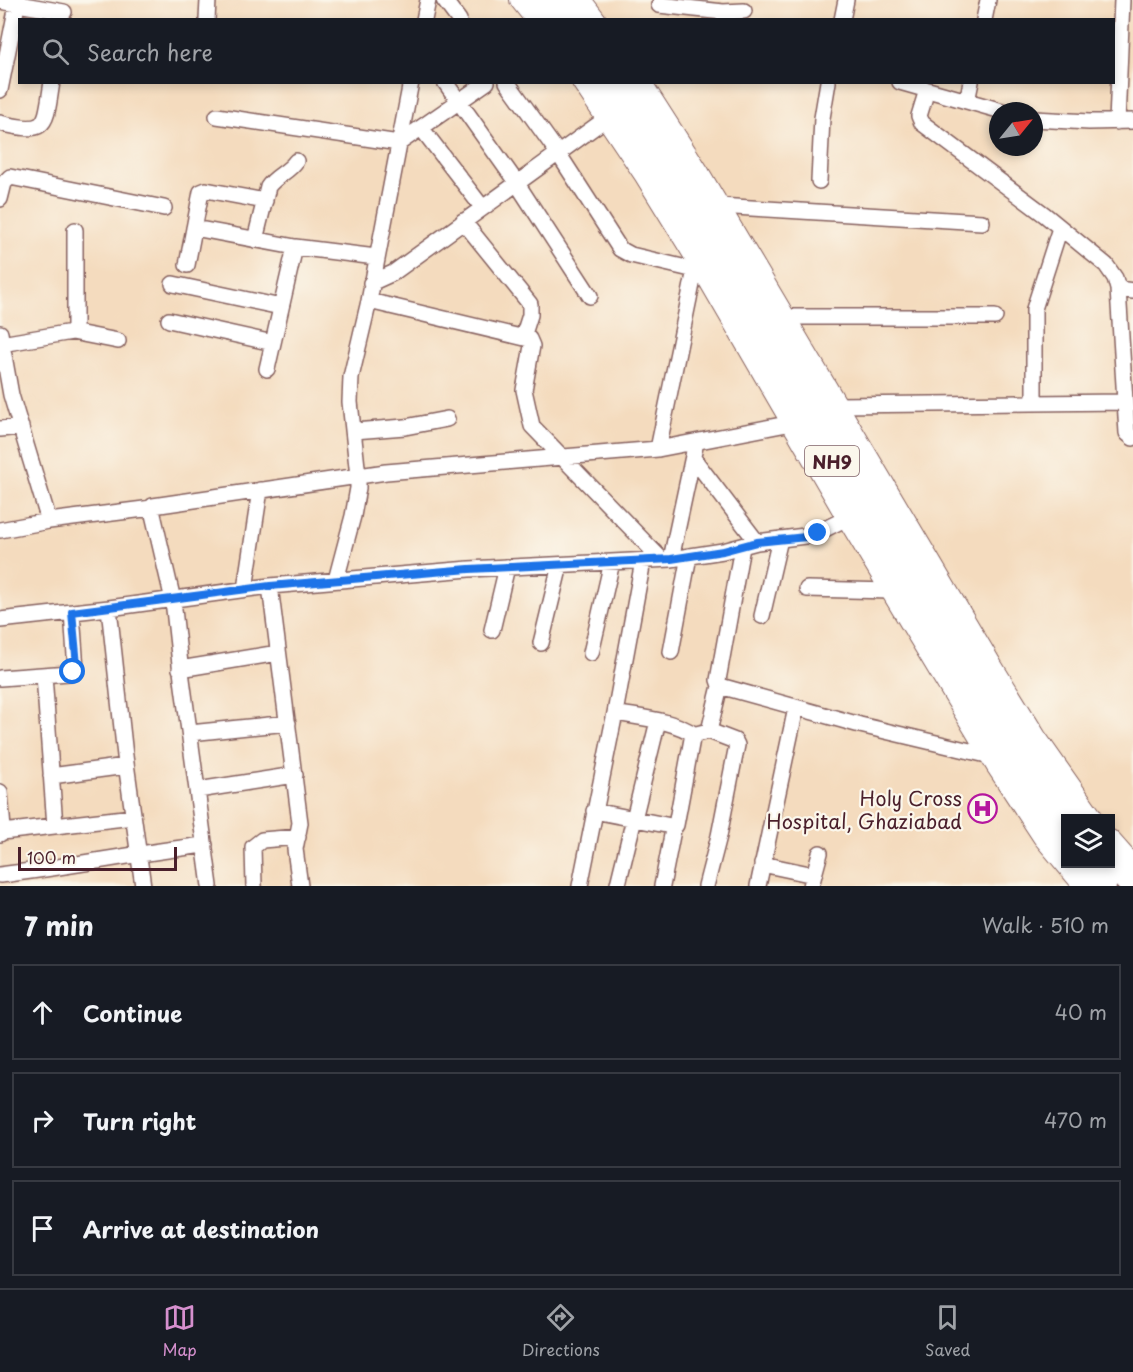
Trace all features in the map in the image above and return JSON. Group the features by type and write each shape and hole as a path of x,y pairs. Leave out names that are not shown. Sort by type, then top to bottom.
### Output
{"highway":[{"path":"540,0 553,18"},
{"path":"563,0 576,18"},
{"name":"NH9","path":"601,84 671,189 988,722 1061,832"},
{"name":"NH9","path":"625,84 685,176 1006,716 1069,814"},
{"path":"1089,868 1105,886"},
{"path":"1114,868 1131,886"}],"main road":[{"path":"520,0 534,18"},
{"path":"581,0 594,18"},
{"path":"583,84 607,118 792,423 990,756 1043,837 1084,886"},
{"path":"642,84 670,124 991,664 1036,737 1090,814"},
{"path":"1115,846 1133,866"}],"street":[{"path":"207,18 208,0"},
{"path":"424,18 428,0"},
{"path":"444,0 458,18"},
{"path":"842,18 846,0"},
{"path":"984,18 988,0"},
{"path":"1117,122 1117,31 1122,0"},
{"path":"0,1 65,10"},
{"path":"0,90 17,2"},
{"path":"659,5 723,12 745,10"},
{"path":"0,123 31,129 40,126 45,121 52,84"},
{"path":"336,580 353,516 358,476 350,385 369,302 411,84"},
{"path":"446,84 516,182 590,296"},
{"path":"217,116 399,143 485,84"},
{"path":"508,84 558,153 623,252 696,265 658,449"},
{"path":"819,181 822,118 828,84"},
{"path":"967,101 971,84"},
{"path":"989,107 914,85 922,123 1106,265 1125,290 1125,402 1127,433 1133,438"},
{"path":"371,283 393,273 607,118"},
{"path":"1043,119 1133,121"},
{"path":"422,129 482,207"},
{"path":"255,240 269,184 291,168 296,161"},
{"path":"0,199 5,175 164,208"},
{"path":"187,265 200,196 204,191 265,201"},
{"path":"719,206 982,222"},
{"path":"463,221 530,304 530,315 523,337"},
{"path":"194,228 295,247 376,257"},
{"path":"1034,403 1034,309 1060,228"},
{"path":"75,230 75,332"},
{"path":"267,369 295,247"},
{"path":"173,284 281,307"},
{"path":"369,302 529,339 532,346 524,390 529,421 560,458 666,559"},
{"path":"786,317 995,316"},
{"path":"169,320 273,343"},
{"path":"49,521 12,395 1,338 75,332 118,341"},
{"path":"838,405 1125,402"},
{"path":"354,431 405,427 447,419"},
{"path":"0,530 358,476 658,449 792,423"},
{"path":"0,429 21,427"},
{"path":"666,559 696,442"},
{"path":"693,458 757,542"},
{"path":"245,589 260,490"},
{"path":"152,508 173,600 180,669 210,886"},
{"path":"0,620 270,586 507,567 666,559 742,547 757,542 813,535 847,518"},
{"path":"762,616 780,539"},
{"path":"662,886 674,825 678,819 702,733 720,686 718,680 742,547"},
{"path":"671,652 689,556"},
{"path":"580,886 643,561"},
{"path":"591,653 612,562"},
{"path":"542,643 560,565"},
{"path":"492,630 507,567"},
{"path":"270,586 295,775 300,827 295,849 300,886"},
{"path":"807,590 891,591"},
{"path":"109,608 126,766 143,886"},
{"path":"0,678 69,673 76,670 72,612"},
{"path":"180,669 278,652"},
{"path":"44,675 55,826"},
{"path":"720,686 796,708 990,756"},
{"path":"758,886 796,708"},
{"path":"615,712 735,741 737,745 719,836 706,886"},
{"path":"618,884 657,722"},
{"path":"189,733 288,723"},
{"path":"51,776 126,766"},
{"path":"198,789 295,775"},
{"path":"0,792 1,833 133,817"},
{"path":"594,811 674,825"},
{"path":"254,886 253,847 262,840 298,837"},
{"path":"0,876 20,880 138,853 205,845"},
{"path":"762,864 813,881 820,853"}],"place":[{"name":"Holy Cross Hospital, Ghaziabad","path":"983,809"}],"route":[{"path":"73,672 77,665 72,612 270,586 469,569 671,559 723,551 757,542 806,537 818,533"}]}
